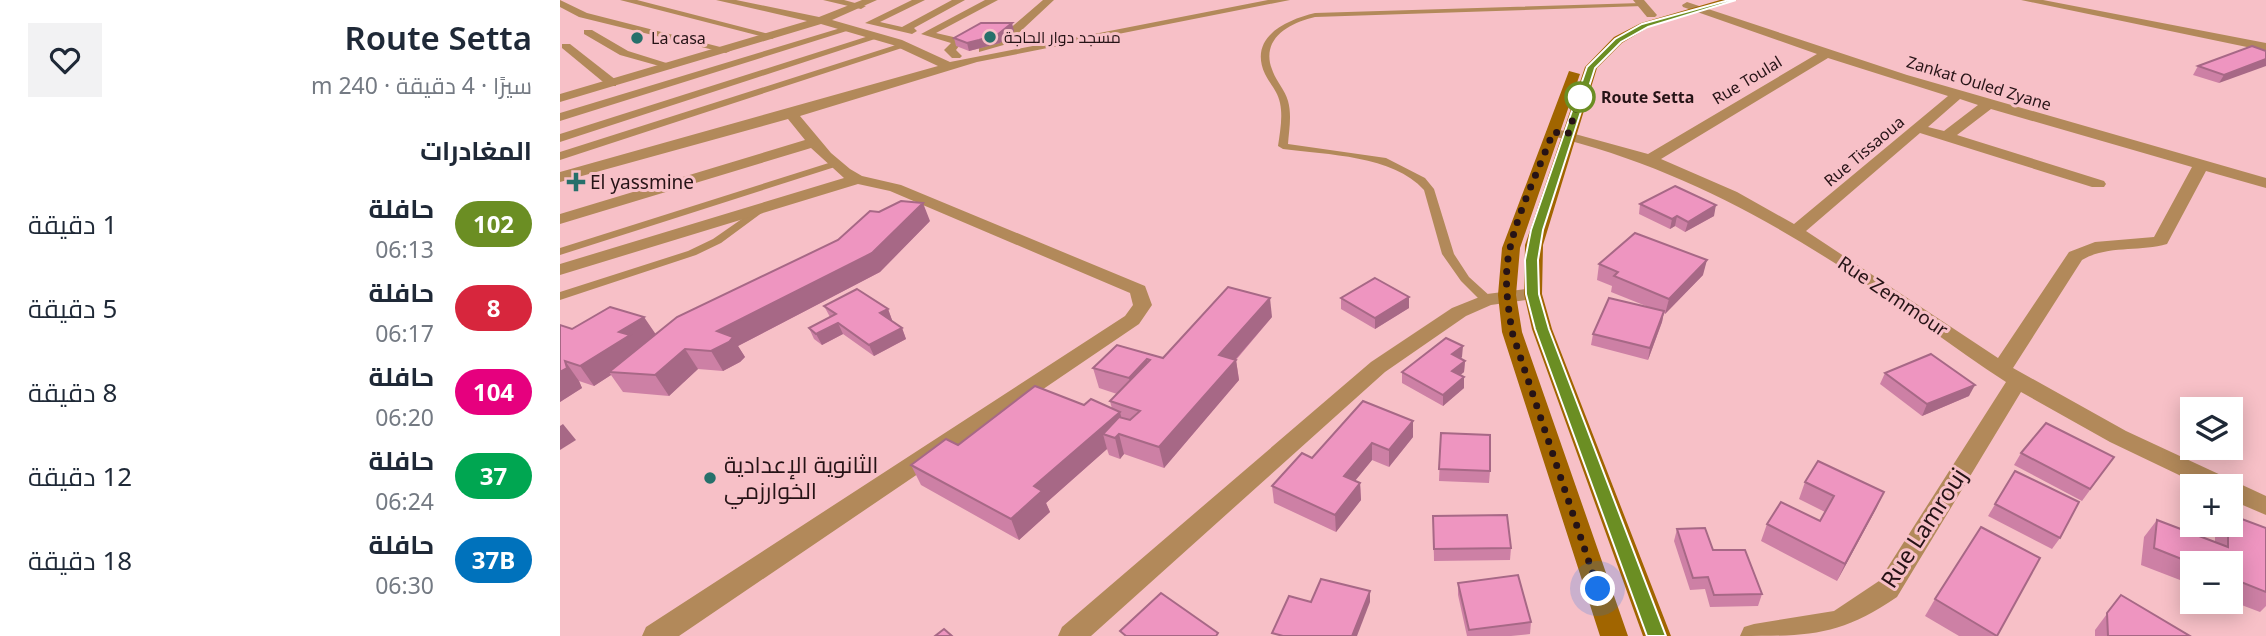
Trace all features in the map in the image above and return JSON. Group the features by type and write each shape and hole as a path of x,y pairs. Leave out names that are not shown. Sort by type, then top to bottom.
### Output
{"main road":[{"path":"1614,636 1512,332 1497,297 1511,248 1591,67 1642,14 1732,0"},
{"path":"1560,133 1534,245 1533,294 1542,329 1657,636"}],"street":[{"path":"625,0 772,36"},
{"path":"721,0 820,21 947,61 1285,0"},
{"path":"829,0 867,3"},
{"path":"920,0 870,24 958,41 950,50 947,61"},
{"path":"903,30 960,0"},
{"path":"926,34 993,0"},
{"path":"560,177 792,114 1000,44 1049,0"},
{"path":"1197,0 1211,12"},
{"path":"2026,0 2266,47"},
{"path":"2050,5 2068,0"},
{"path":"560,3 583,15 726,50"},
{"path":"560,98 772,36 867,3"},
{"name":"Zankat Ouled Zyane","path":"1696,4 1825,54 1956,96 2266,183"},
{"path":"560,117 848,29"},
{"path":"588,32 624,52 670,66"},
{"path":"560,138 876,37"},
{"path":"566,46 612,83"},
{"path":"560,156 903,46"},
{"name":"Rue Toulal","path":"1650,159 1825,54"},
{"name":"Rue Tissaoua","path":"1795,232 1956,96"},
{"path":"1946,137 1987,105"},
{"path":"656,636 1132,320 1140,313 1143,305 1138,290 895,188 857,179 835,164 792,114"},
{"path":"1918,128 2098,184"},
{"name":"Rue Zemmour","path":"1560,133 1650,159 1795,232 1892,293 2009,375 2111,433 2197,474"},
{"path":"560,219 814,142"},
{"name":"Rue Lamrouj","path":"1754,636 1843,622 1865,610 1888,589 2075,256 2090,248 2145,245 2161,240 2201,165"},
{"path":"560,270 857,179"},
{"path":"1072,636 1378,367 1459,312 1497,297 1533,294"},
{"path":"2243,495 2266,506"}],"lane":[{"path":"1497,297 1465,279 1448,254 1429,190 1421,180 1383,160 1283,146 1286,118 1283,98 1268,71 1268,43 1279,29 1315,15 1642,14"},
{"path":"560,252 835,164"},
{"path":"560,296 692,253 717,240 759,211"}],"building":[{"path":"981,23 1012,23 997,35 979,40 967,43 954,38"},
{"path":"2252,46 2266,51 2266,59 2224,75 2198,66"},
{"path":"1675,186 1716,205 1688,222 1677,216 1672,219 1640,204"},
{"path":"901,201 923,203 872,253 717,331 733,337 729,342 711,351 685,349 655,375 609,372 677,317 838,240 870,211 879,212"},
{"path":"1635,233 1707,260 1669,299 1614,276 1618,272 1599,264"},
{"path":"1375,278 1409,297 1375,318 1341,298"},
{"path":"1228,287 1270,298 1219,355 1236,360 1159,447 1119,434 1115,438 1103,434 1119,417 1130,420 1140,411 1110,401 1150,360 1147,359 1129,378 1093,368 1117,345 1163,358"},
{"path":"857,289 888,309 880,313 902,328 869,345 838,323 816,334 809,328 836,314 824,306"},
{"path":"1609,298 1664,311 1650,348 1593,334"},
{"path":"610,307 644,317 619,332 630,335 580,366 565,361 567,368 560,372 560,325 572,329"},
{"path":"1446,338 1463,346 1452,354 1465,361 1452,371 1464,377 1443,395 1402,372"},
{"path":"1931,354 1975,385 1927,404 1885,373"},
{"path":"1035,386 1084,405 1091,399 1120,412 1034,486 1042,491 1011,519 911,465 946,439 958,445"},
{"path":"1363,401 1413,421 1389,450 1372,443 1344,476 1360,483 1335,515 1272,486 1302,453 1312,458"},
{"path":"2046,423 2114,457 2090,489 2021,453"},
{"path":"1441,433 1490,435 1490,471 1439,469"},
{"path":"1818,461 1884,492 1845,564 1767,524 1781,502 1820,521 1834,496 1805,482"},
{"path":"2015,471 2079,502 2060,538 1995,504"},
{"path":"1507,515 1511,548 1434,549 1433,516"},
{"path":"2243,519 2266,528 2266,592 2243,583 2243,551 2180,551 2180,558 2154,548 2157,520 2180,529 2180,537 2202,537 2228,547 2228,537 2243,537"},
{"path":"1981,527 2040,558 1997,636 1935,599"},
{"path":"1705,528 1713,550 1745,550 1762,594 1714,595 1708,577 1693,578 1677,529"},
{"path":"1518,575 1531,622 1469,630 1458,583"},
{"path":"1321,579 1370,591 1352,636 1283,636 1272,633 1289,596 1311,602"},
{"path":"1161,593 1218,633 1216,636 1126,636 1120,631"},
{"path":"2121,595 2190,636 2108,636 2107,613"},
{"path":"944,629 952,636 935,636"}],"bus line":[{"name":"102","path":"1657,636 1536,312 1531,277 1532,260 1537,230 1591,67 1608,48 1630,33 1673,15 1732,0"}],"place":[{"name":"مسجد دوار الحاجة","path":"990,37"},
{"name":"La casa","path":"637,38"},
{"name":"Route Setta","path":"1580,97"},
{"name":"El yassmine","path":"576,182"},
{"name":"الثانوية الإعدادية الخوارزمي","path":"710,478"}],"route":[{"path":"1580,97 1568,134 1553,132 1511,248 1507,267 1507,295 1512,332 1598,589"}]}
